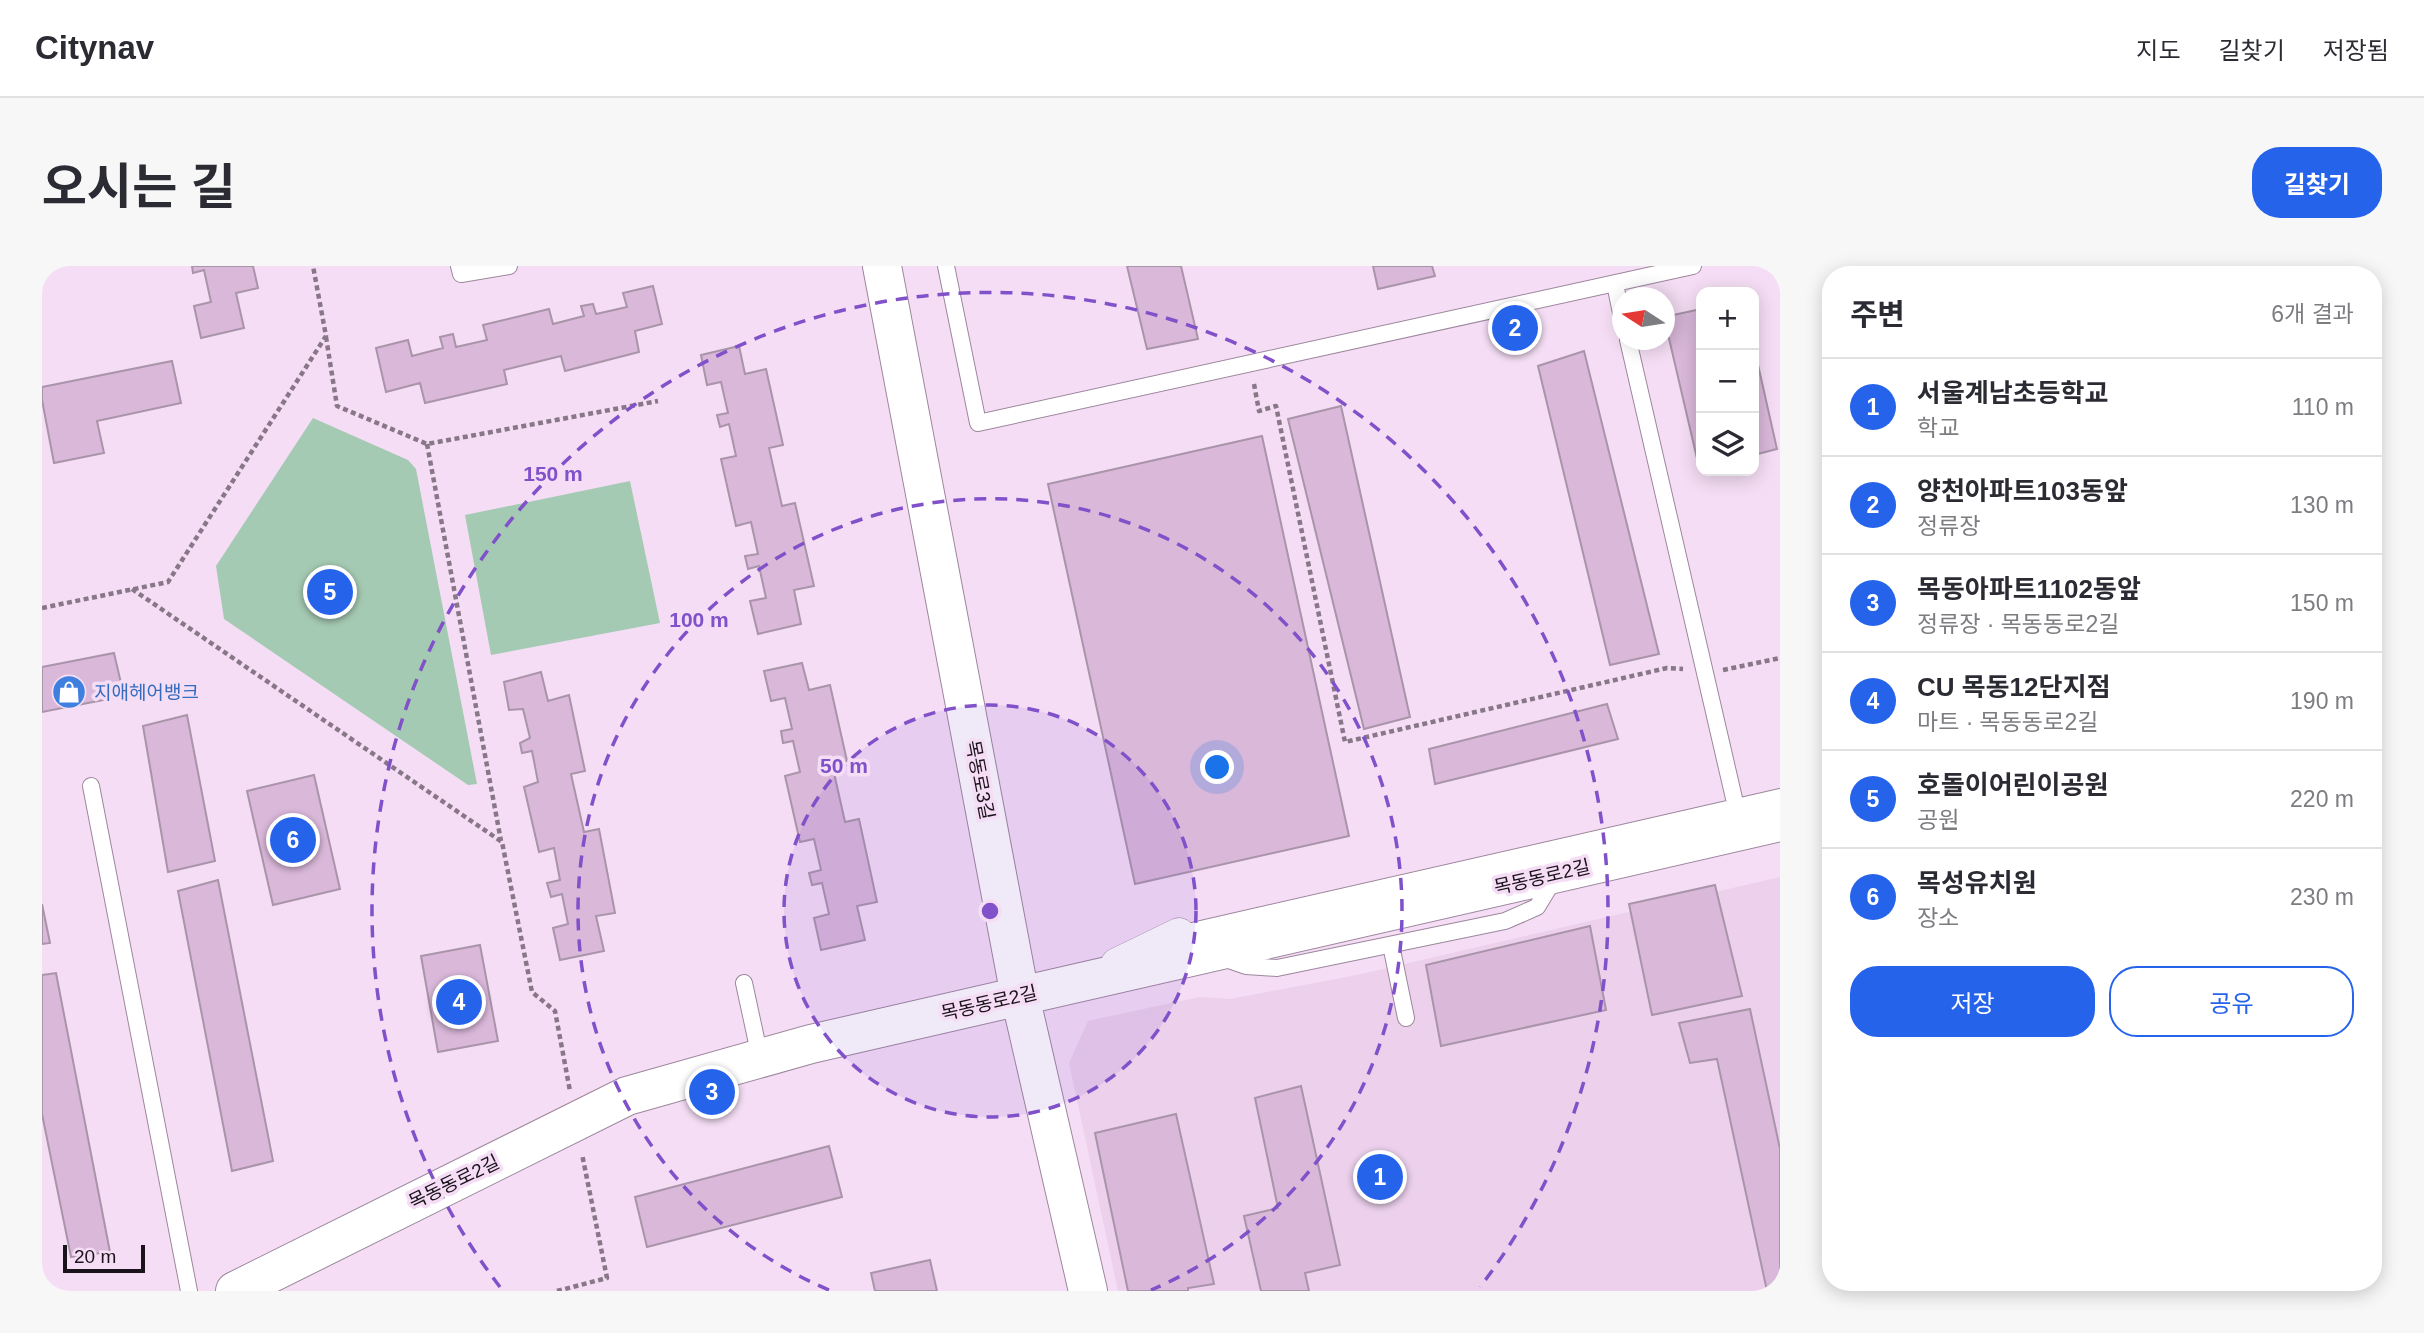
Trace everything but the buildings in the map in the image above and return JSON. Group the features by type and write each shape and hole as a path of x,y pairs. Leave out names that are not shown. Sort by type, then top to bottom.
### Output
{"street":[{"name":"목동로3길","path":"882,266 1020,996 1088,1291"},
{"name":"목동동로2길","path":"235,1291 627,1096 760,1057 1780,822"},
{"path":"1077,982 1179,934"}],"lane":[{"path":"459,266 461,274 509,266"},
{"path":"946,266 978,423 1693,266"},
{"path":"1630,350 1736,807"},
{"path":"91,786 189,1291"},
{"path":"1179,934 1780,797"},
{"path":"1211,954 1246,966 1277,968 1506,920 1537,907 1558,874"},
{"path":"1391,945 1406,1018"},
{"path":"744,983 760,1057"}],"path":[{"path":"313,266 337,407 427,444 658,401"},
{"path":"42,608 168,582 326,336"},
{"path":"1250,365 1259,411 1276,406 1345,742 1667,668 1722,670 1780,658"},
{"path":"427,444 532,992 555,1011 607,1278 557,1291"},
{"path":"132,589 502,842"}],"shaded area":[{"path":"1780,877 1780,1291 1118,1291 1069,1063 1088,1021 1199,997 1230,999 1357,975"}],"green space":[{"path":"313,418 408,460 416,469 477,784 468,785 224,619 216,566"},
{"path":"630,481 660,623 491,655 465,515"}],"place":[{"name":"양천아파트103동앞","path":"1515,328"},
{"name":"호돌이어린이공원","path":"330,592"},
{"name":"지애헤어뱅크","path":"69,692"},
{"name":"목성유치원","path":"293,840"},
{"name":"CU 목동12단지점","path":"459,1002"},
{"name":"목동아파트1102동앞","path":"712,1092"},
{"name":"서울계남초등학교","path":"1380,1177"}]}
